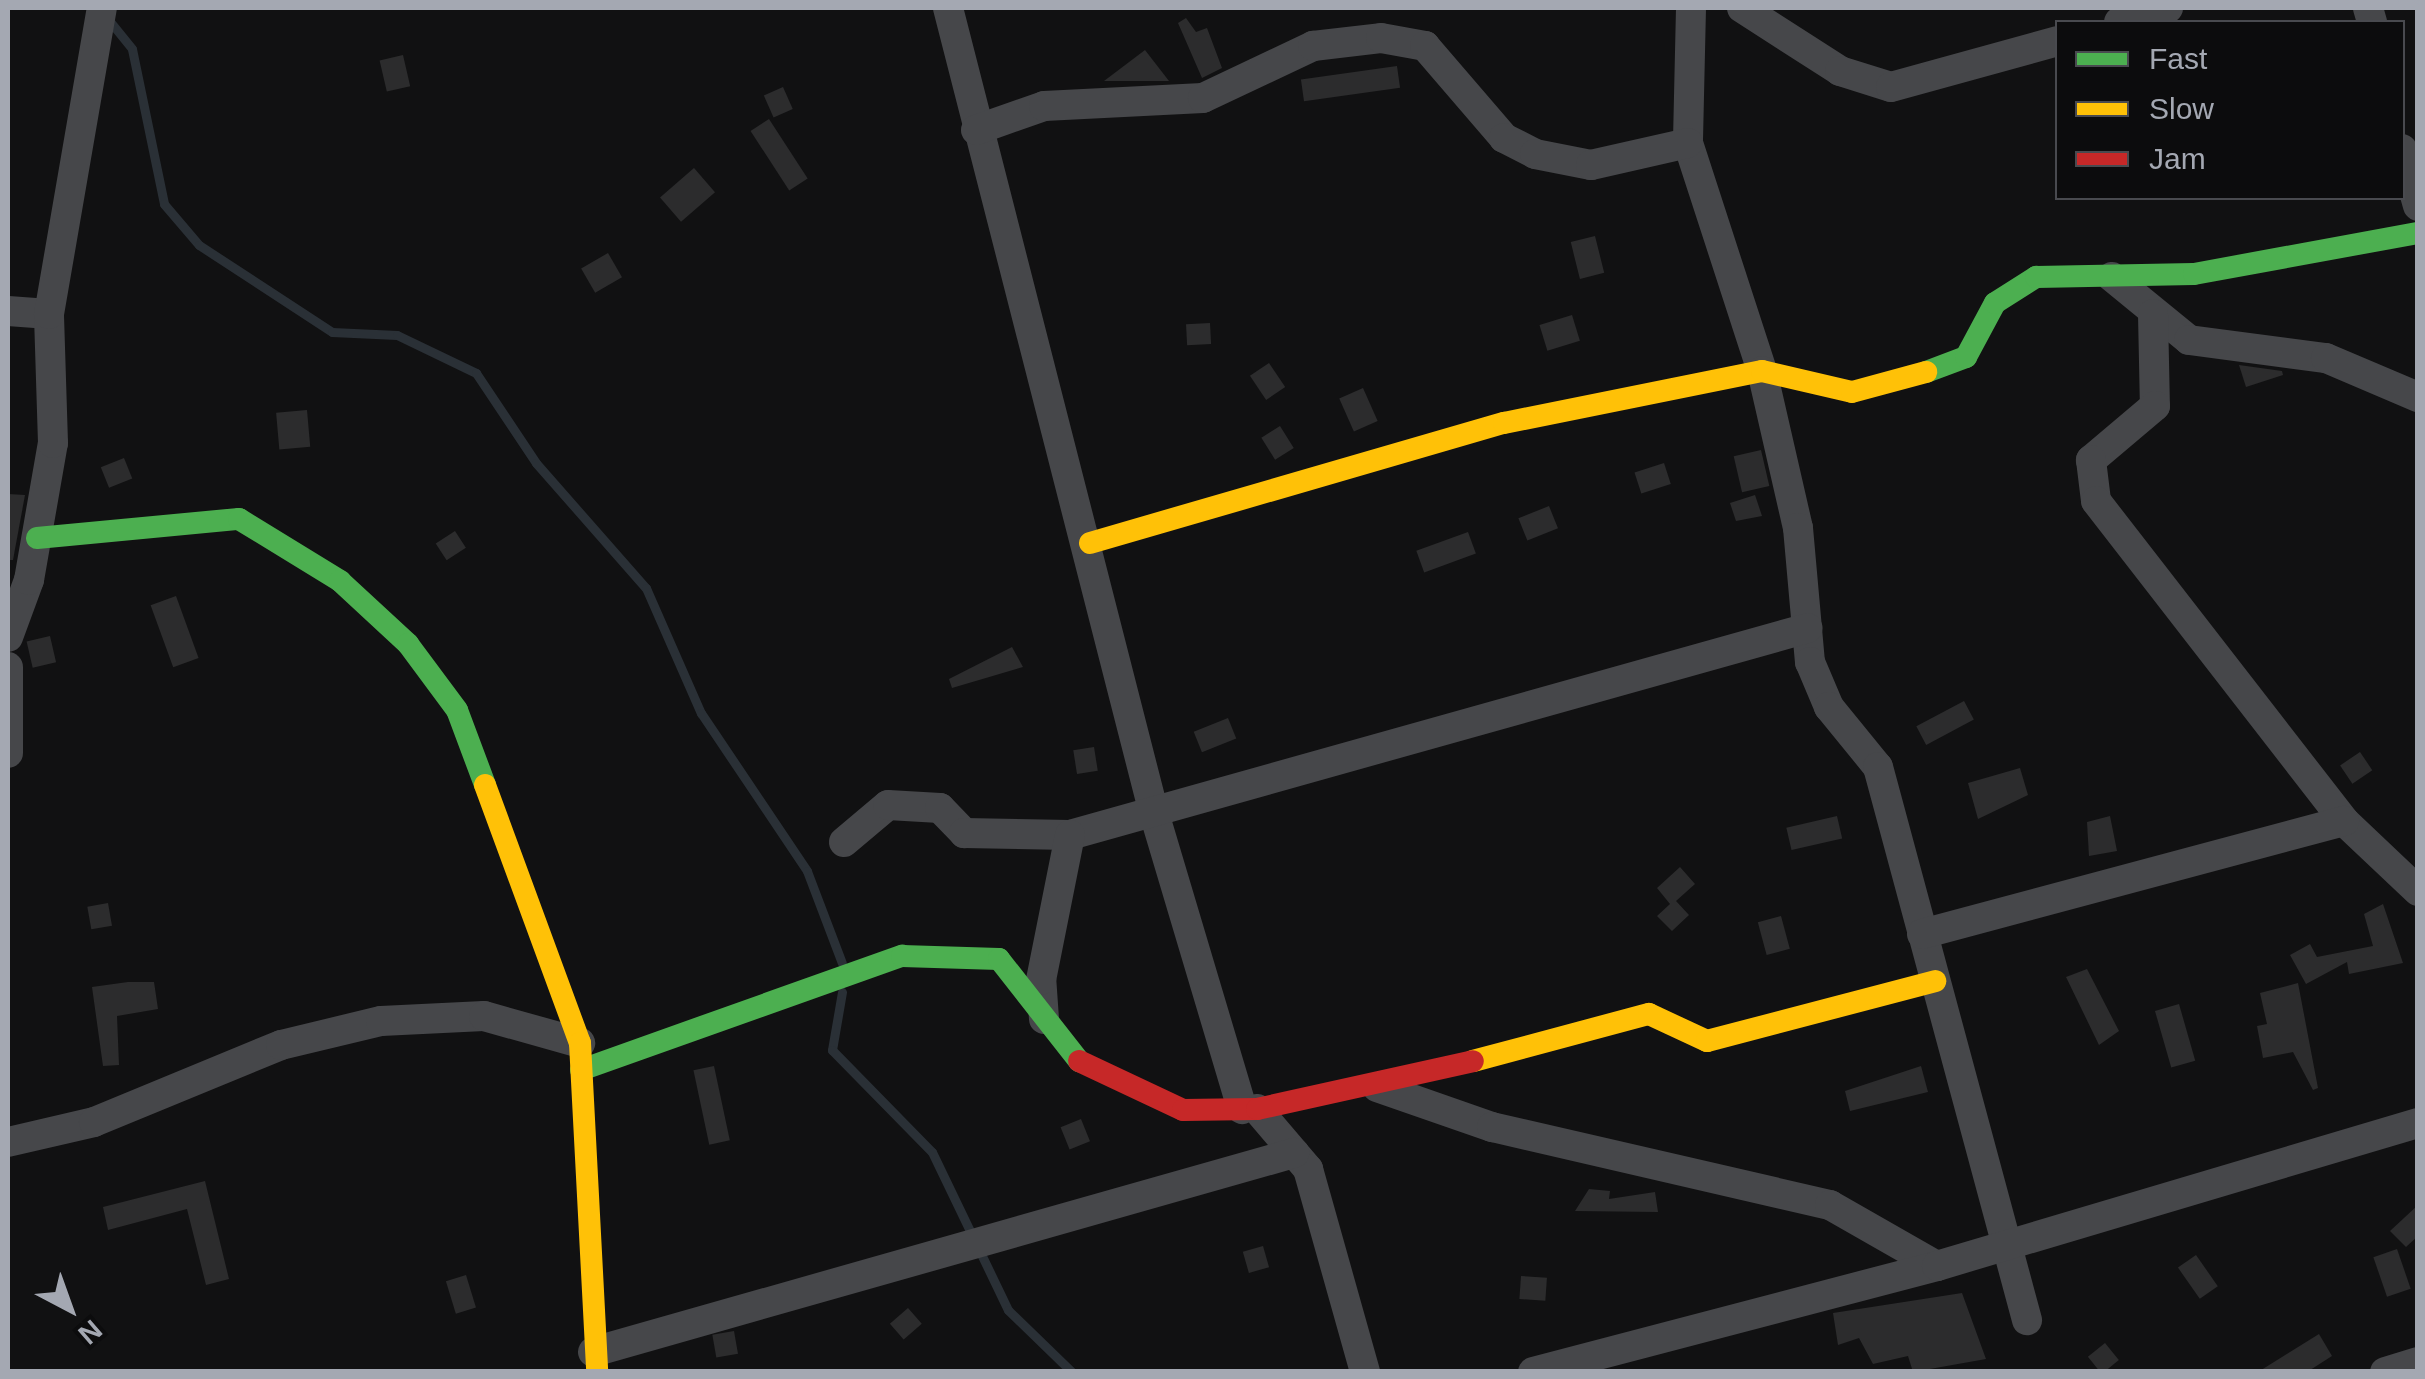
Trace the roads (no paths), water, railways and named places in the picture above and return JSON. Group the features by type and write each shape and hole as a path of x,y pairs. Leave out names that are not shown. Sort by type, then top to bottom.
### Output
{"street":[{"path":"8,637 36,538 53,443 49,314 102,8"},
{"path":"948,8 976,130 1090,543 1154,813 1250,1109 1308,1169 1366,1372"},
{"path":"1690,8 1688,143 1762,371 1798,528 1810,662 1829,707 1878,767 2027,1320"},
{"path":"1742,8 1840,71 1890,87 2055,42"},
{"path":"2126,20 2168,8"},
{"path":"976,130 1044,106 1202,98 1313,46 1381,38 1425,46 1504,138 1536,154 1591,165 1688,143"},
{"path":"2405,160 2418,206"},
{"path":"1090,543 1504,423 1762,371 1852,392 1889,386 1966,357 1995,303 2023,282 2194,274 2418,233"},
{"path":"2112,277 2189,340 2326,358 2418,397"},
{"path":"8,311 49,314"},
{"path":"2153,314 2156,406 2091,460 2096,501 2344,821 2418,891"},
{"path":"36,538 239,519 340,581 408,644 457,710 581,1057 595,1362 1294,1152"},
{"path":"844,842 888,804 940,808 964,833 1070,835 1808,628"},
{"path":"8,668 8,753"},
{"path":"1922,934 2344,821"},
{"path":"1044,1029 1041,980 1070,835"},
{"path":"8,1142 94,1122 281,1045 381,1021 484,1016 581,1057 902,956 999,959 1044,1029 1076,1059 1183,1110 1250,1109 1376,1087 1649,1014 1708,1041 1935,980"},
{"path":"1376,1087 1492,1128 1830,1204 1937,1266"},
{"path":"1533,1372 1937,1266 2418,1124"},
{"path":"2384,1372 2418,1362"}],"waterway":[{"path":"108,19 132,49 164,204 199,245 332,332 397,335 476,373 536,463 646,588 701,713 807,871 842,963"},
{"path":"842,992 832,1050 932,1152 1008,1310 1072,1372"}]}
